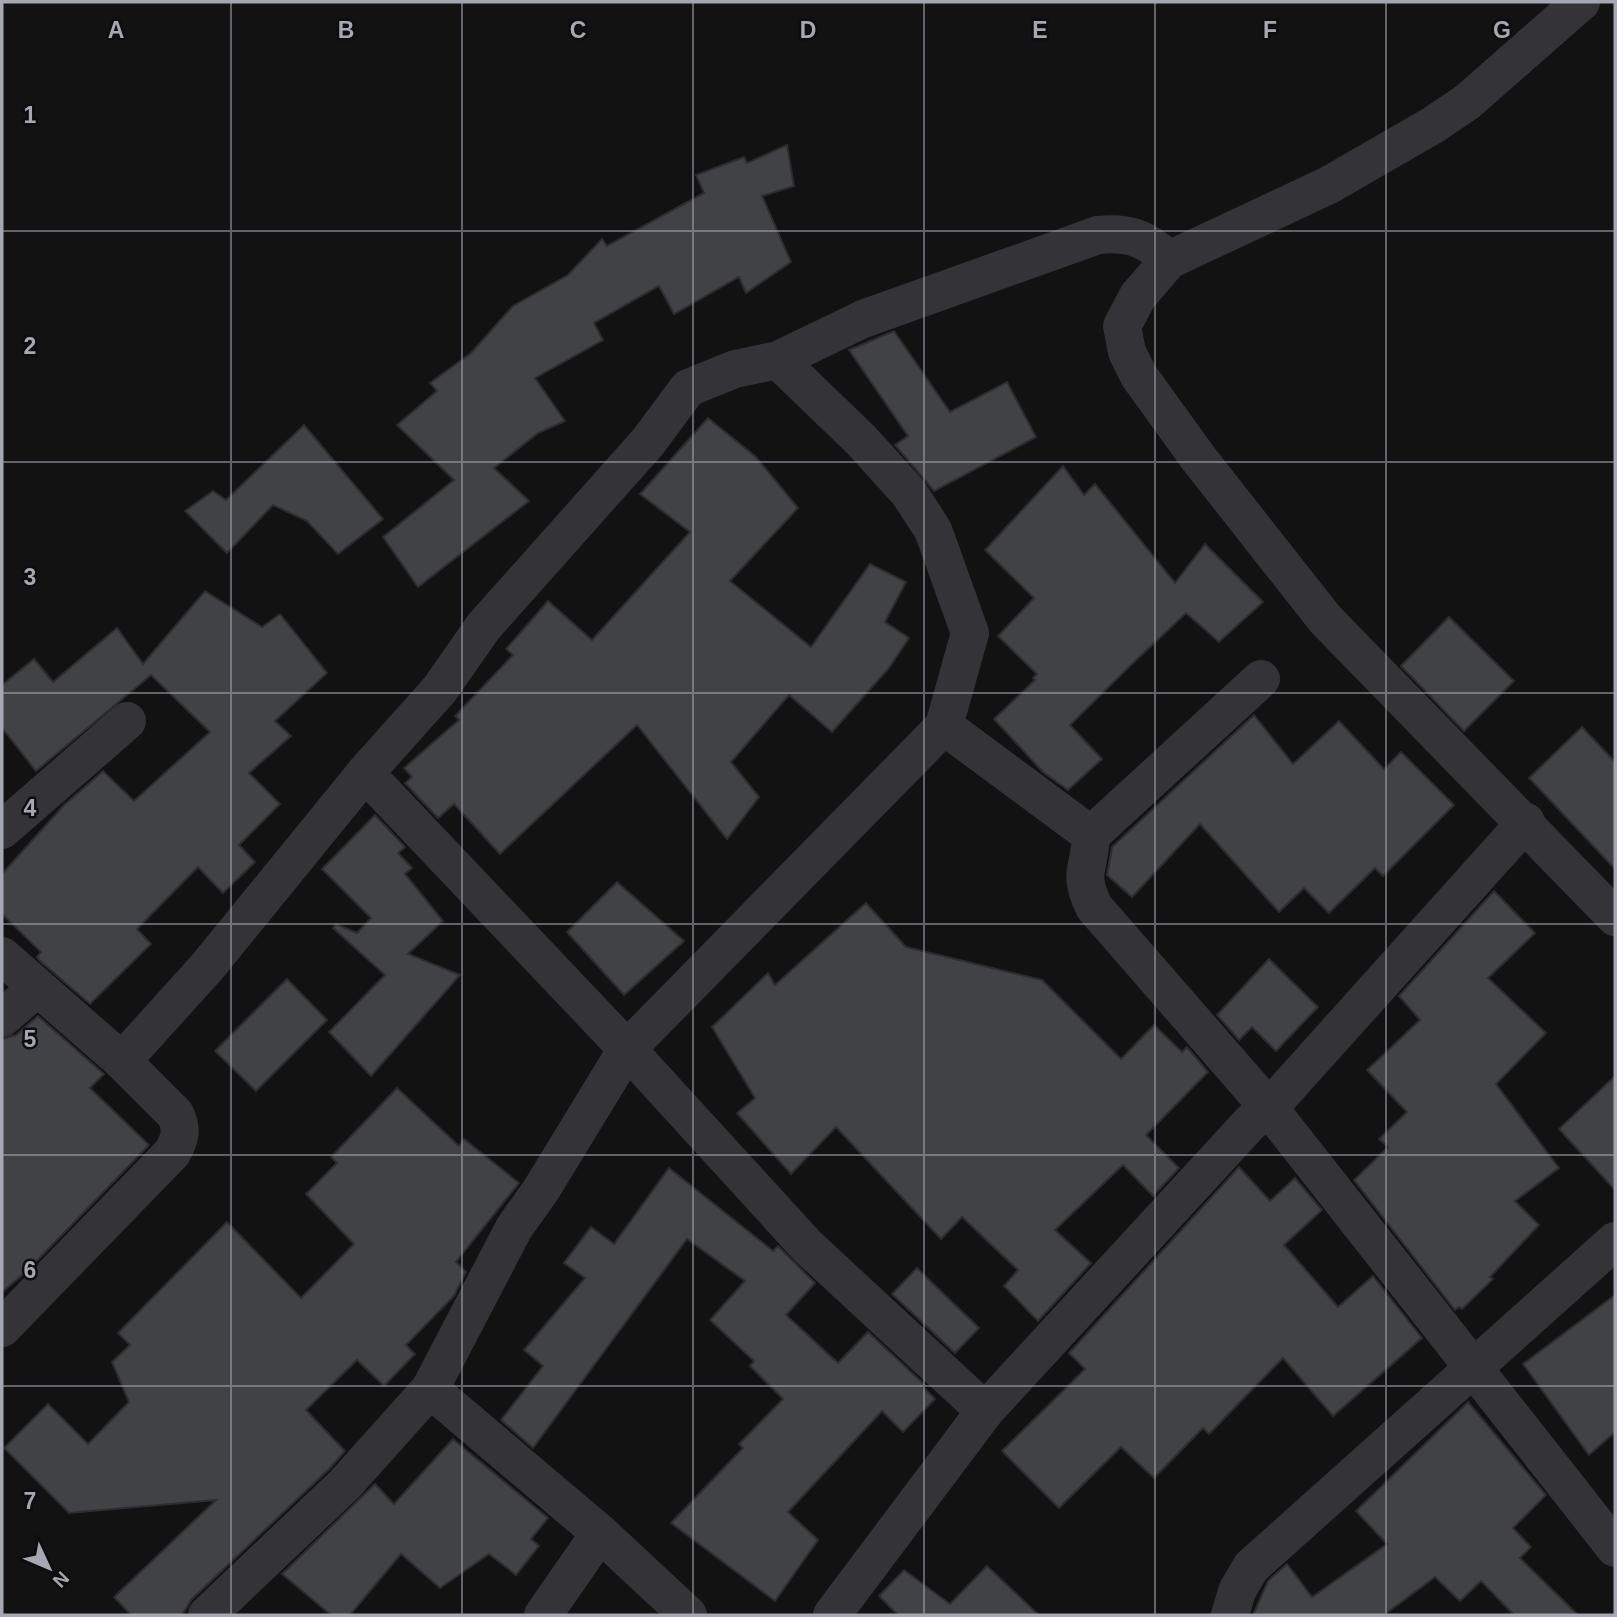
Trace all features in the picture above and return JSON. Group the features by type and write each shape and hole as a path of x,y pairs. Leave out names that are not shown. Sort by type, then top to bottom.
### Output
{"street":[{"path":"1581,2 1467,102 1433,125 1329,185 1169,260 1138,296 1122,326 1127,352 1139,376 1199,459 1325,619 1613,909"},
{"path":"122,1061 207,967 365,774 440,689 484,626 648,442 688,388 735,369 778,360 863,319 1098,235 1136,236 1169,260"},
{"path":"207,1615 345,1484 430,1389 514,1228 541,1190 627,1049 944,726 971,633 933,530 909,493 862,441 778,360"},
{"path":"1261,679 1091,835 1090,852 1083,873 1084,885 1094,907 1269,1108 1474,1365 1615,1548"},
{"path":"2,830 127,721"},
{"path":"944,726 1091,835"},
{"path":"365,774 627,1049 807,1245 985,1412"},
{"path":"832,1615 985,1412 1250,1123 1269,1108 1526,822"},
{"path":"2,956 122,1061 175,1114 180,1123 177,1144 172,1153 2,1328"},
{"path":"2,1018 37,988"},
{"path":"1230,1615 1237,1591 1251,1567 1615,1241"},
{"path":"430,1389 600,1533 688,1615"},
{"path":"543,1615 600,1533"}],"building":[{"path":"787,145 794,186 762,196 791,262 746,293 739,277 674,314 659,286 594,323 603,340 535,378 565,421 538,433 494,468 529,501 418,587 383,537 454,480 397,425 437,391 430,383 471,353 513,306 568,275 602,239 607,246 704,193 696,175 744,157 747,163"},
{"path":"894,331 950,412 1007,382 1036,437 934,491 895,445 908,436 849,350"},
{"path":"708,418 756,457 798,508 730,581 811,647 870,564 906,582 885,622 909,638 889,668 832,732 789,695 731,762 759,797 727,839 637,725 500,854 454,804 438,818 405,783 412,777 404,768 459,720 455,716 513,655 506,649 548,601 592,640 690,532 640,494"},
{"path":"304,425 383,519 338,554 307,521 273,505 227,553 185,511 213,491 226,500"},
{"path":"1063,466 1084,495 1095,484 1175,583 1205,544 1263,602 1219,642 1186,613 1131,665 1070,725 1102,759 1068,790 1043,772 994,719 1035,680 1033,678 1037,674 998,636 1034,598 985,550"},
{"path":"205,591 262,627 280,614 327,673 275,721 291,736 249,773 280,804 239,845 255,862 223,893 198,867 137,929 151,944 90,1004 40,961 37,957 41,952 2,914 2,874 63,806 103,771 134,801 210,732 151,675 36,771 2,728 2,685 34,659 53,682 117,628 143,664"},
{"path":"1449,617 1514,681 1464,731 1401,666"},
{"path":"1254,715 1293,764 1339,721 1384,769 1401,752 1454,805 1383,876 1375,868 1329,913 1304,888 1279,912 1200,824 1132,897 1107,875 1112,847"},
{"path":"1582,727 1615,762 1615,869 1529,778"},
{"path":"375,815 405,847 398,853 412,868 405,874 443,921 408,954 460,975 371,1076 329,1032 385,975 333,928 336,924 357,933 371,918 322,869"},
{"path":"617,882 684,941 624,995 567,932"},
{"path":"1494,891 1535,933 1488,978 1546,1033 1496,1084 1559,1168 1515,1201 1539,1225 1490,1277 1493,1279 1462,1309 1459,1307 1455,1310 1354,1180 1388,1147 1379,1139 1407,1112 1367,1070 1420,1020 1399,996"},
{"path":"866,903 906,947 1042,980 1121,1059 1154,1025 1182,1052 1187,1047 1208,1072 1146,1135 1179,1168 1153,1196 1123,1165 1055,1230 1091,1263 1038,1321 1004,1286 1018,1270 962,1217 941,1239 836,1127 791,1174 737,1113 755,1098 712,1027 768,973 775,985"},
{"path":"1269,959 1318,1007 1276,1051 1252,1027 1239,1040 1217,1015"},
{"path":"287,979 327,1020 256,1091 215,1051"},
{"path":"38,1016 104,1074 90,1088 149,1145 27,1271 2,1292 2,1039 16,1035"},
{"path":"1615,1076 1615,1190 1559,1129"},
{"path":"397,1088 459,1146 464,1139 519,1183 456,1262 466,1272 454,1296 406,1345 415,1354 384,1386 357,1360 306,1410 345,1451 329,1469 192,1599 182,1615 131,1615 114,1597 216,1500 69,1513 4,1448 48,1404 88,1444 129,1402 112,1362 130,1345 118,1333 227,1222 301,1298 354,1244 306,1194 337,1163 331,1157"},
{"path":"1239,1167 1270,1201 1295,1178 1322,1210 1284,1245 1338,1307 1373,1276 1422,1338 1333,1416 1283,1358 1209,1434 1203,1428 1154,1478 1121,1447 1059,1508 1002,1451 1085,1369 1069,1353"},
{"path":"669,1168 773,1251 778,1246 815,1283 786,1315 838,1363 868,1332 925,1385 923,1387 935,1399 903,1432 882,1411 788,1512 818,1540 775,1601 671,1523 743,1448 739,1444 783,1399 750,1366 754,1361 710,1320 745,1281 687,1239 533,1448 501,1420 543,1366 524,1350 585,1278 564,1263 591,1227 614,1244"},
{"path":"917,1268 979,1328 955,1353 892,1294"},
{"path":"1615,1295 1615,1432 1589,1455 1523,1364"},
{"path":"1468,1402 1546,1495 1513,1528 1531,1547 1520,1558 1578,1615 1514,1615 1481,1581 1460,1601 1435,1577 1384,1615 1253,1615 1268,1581 1287,1564 1312,1597 1387,1544 1356,1511"},
{"path":"453,1439 548,1518 531,1539 539,1546 516,1575 489,1554 440,1588 401,1554 350,1615 331,1615 282,1574 375,1484 394,1504"},
{"path":"987,1566 1039,1615 898,1615 879,1596 904,1570 950,1604"}]}
